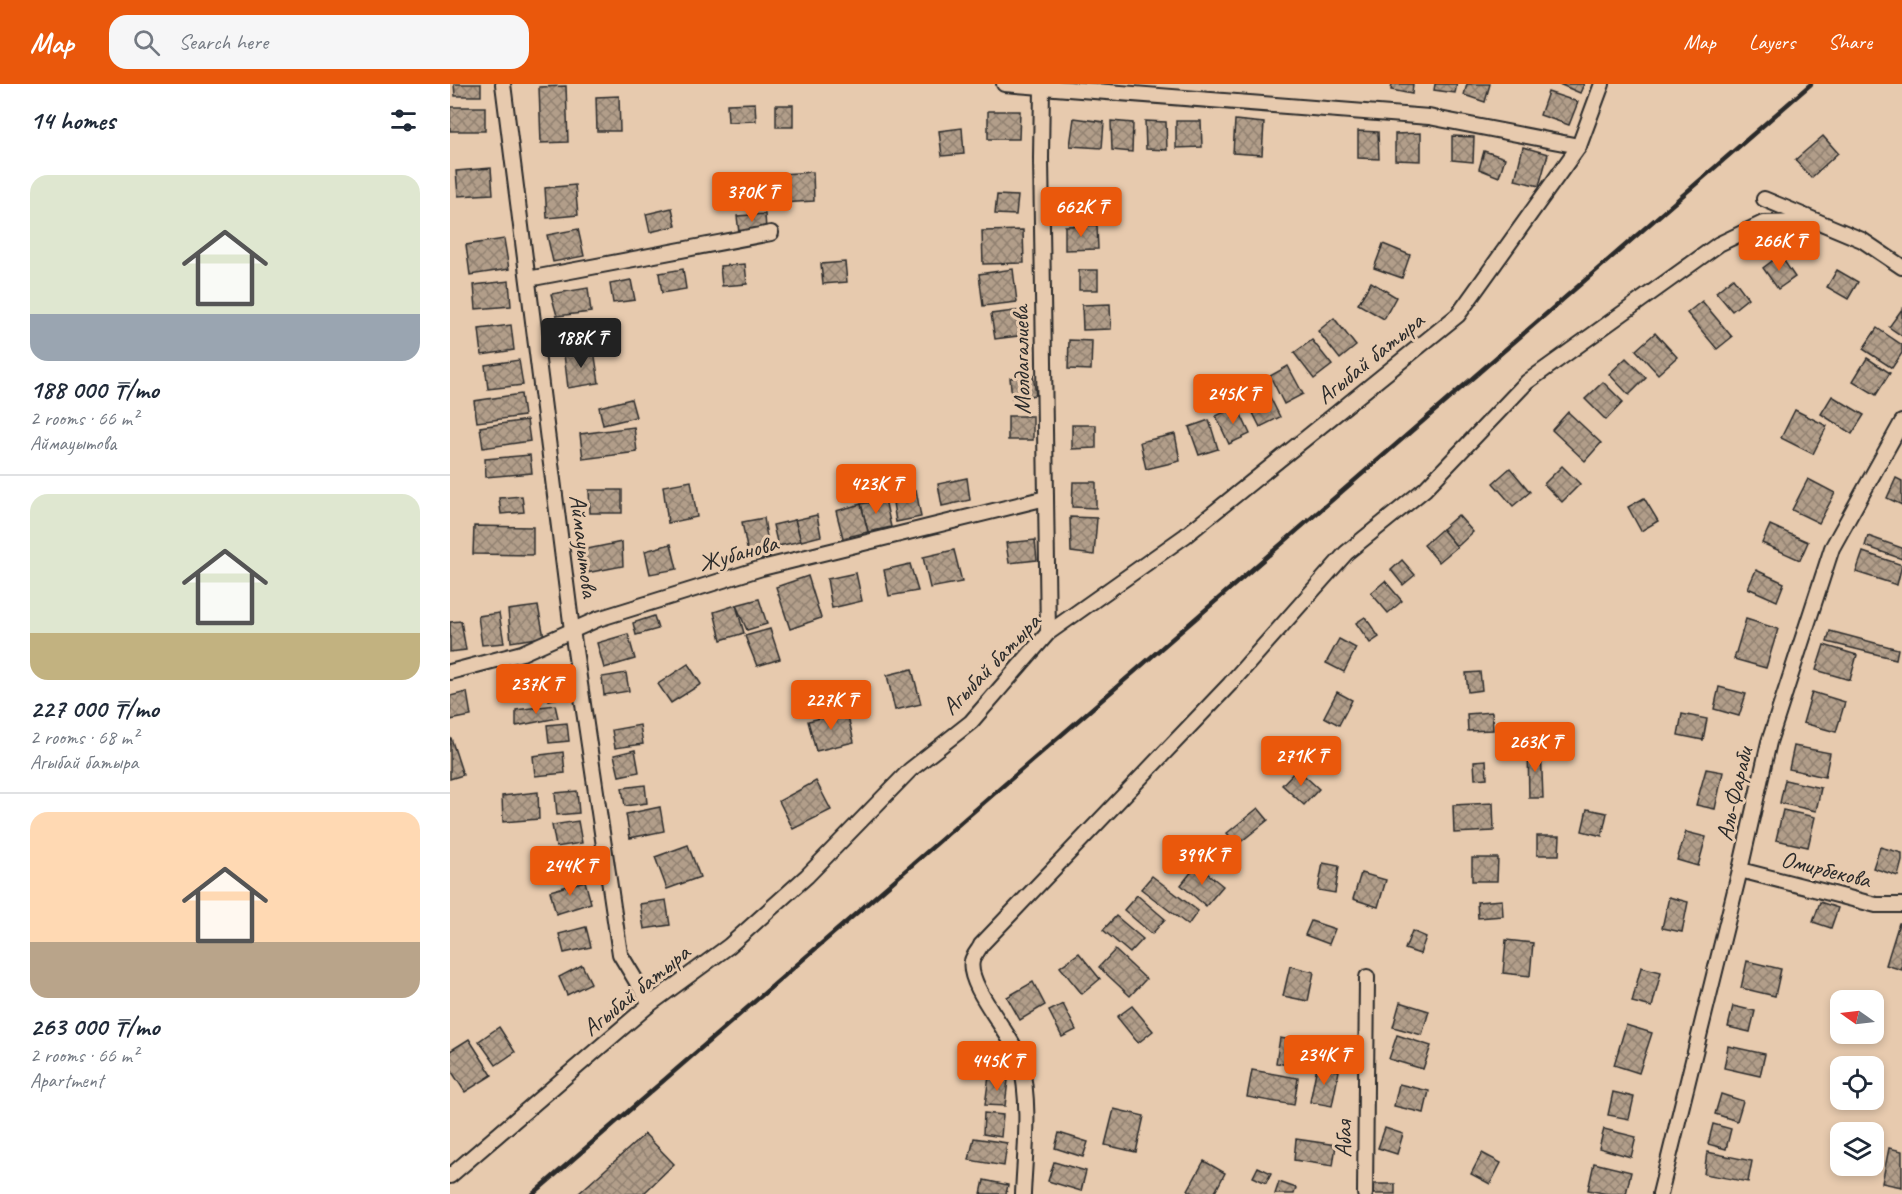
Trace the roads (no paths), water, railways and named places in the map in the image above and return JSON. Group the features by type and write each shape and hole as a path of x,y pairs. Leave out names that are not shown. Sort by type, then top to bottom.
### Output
{"street":[{"name":"Аймауытова","path":"503,84 572,630 620,954 650,1004"},
{"path":"1004,84 1429,117 1579,146"},
{"name":"Агыбай батыра","path":"450,1176 650,1004 729,946 807,876 909,770 970,722 1048,633 1185,536 1458,315 1579,146 1602,84"},
{"name":"Молдагалиева","path":"1042,87 1048,633"},
{"path":"1764,199 1862,240 1902,267"},
{"path":"1023,1194 1027,1101 1020,1058 977,986 972,961 981,945 1230,684 1346,553 1425,489 1527,382 1719,244 1763,223 1818,222"},
{"path":"528,279 771,233"},
{"name":"Аль-Фараби","path":"1660,1194 1740,870 1769,742 1832,548 1902,422"},
{"name":"Жубанова","path":"450,672 522,652 598,619 762,568 1046,498"},
{"name":"Омирбекова","path":"1740,870 1876,905 1902,905"},
{"name":"Абая","path":"1365,1194 1367,977"}],"railway":[{"path":"533,1194 1811,84"}]}
